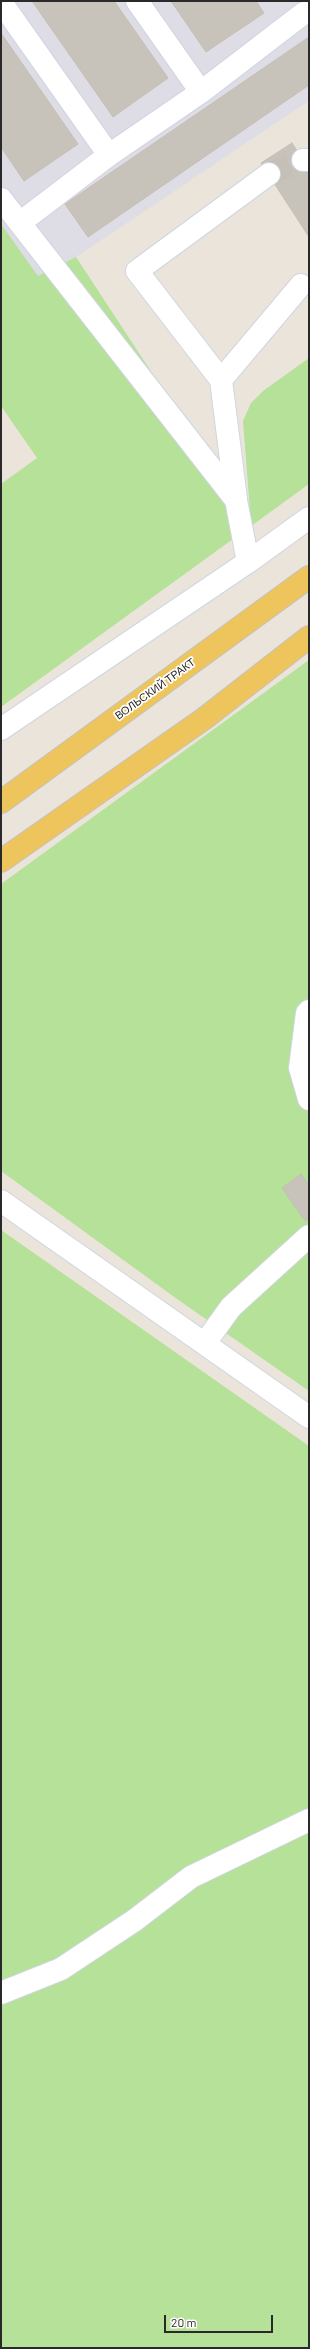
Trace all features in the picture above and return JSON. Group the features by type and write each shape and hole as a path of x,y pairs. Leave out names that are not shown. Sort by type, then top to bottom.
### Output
{"main road":[{"name":"ВОЛЬСКИЙ ТРАКТ","path":"1,802 309,577"},
{"path":"1,861 205,718 309,637"}],"street":[{"path":"137,1 201,92"},
{"path":"1,2 109,155"},
{"path":"21,222 109,155 201,92 303,8"},
{"path":"248,562 236,500 221,380 137,271 269,174"},
{"path":"1,199 21,222 236,500"},
{"path":"221,380 301,285"},
{"path":"1,730 248,562 309,518"},
{"path":"309,1011 307,1013 300,1068 309,1099"},
{"path":"1,1201 309,1417"},
{"path":"205,1343 231,1307 309,1236"},
{"path":"1,1993 62,1969 135,1920 191,1877 309,1820"}],"shaded area":[{"path":"1,1 309,1 309,101 76,257 38,277 1,224"}],"green space":[{"path":"1,224 38,276 76,257 251,524 243,421 251,403 263,391 309,358 309,484 1,707 1,484 37,458 1,406"},
{"path":"309,660 309,1391 177,1299 1,1171 1,884"},
{"path":"1,1230 309,1446 309,2348 1,2348"}],"building":[{"path":"32,1 114,1 168,78 113,117"},
{"path":"171,1 256,1 264,13 206,52"},
{"path":"1,33 78,144 24,181 1,147"},
{"path":"309,37 309,85 88,237 65,204"},
{"path":"292,143 309,169 309,237 261,163"},
{"path":"301,1174 309,1185 309,1218 305,1221 282,1188"}],"tunnel":[{"path":"269,174 303,160"}]}
